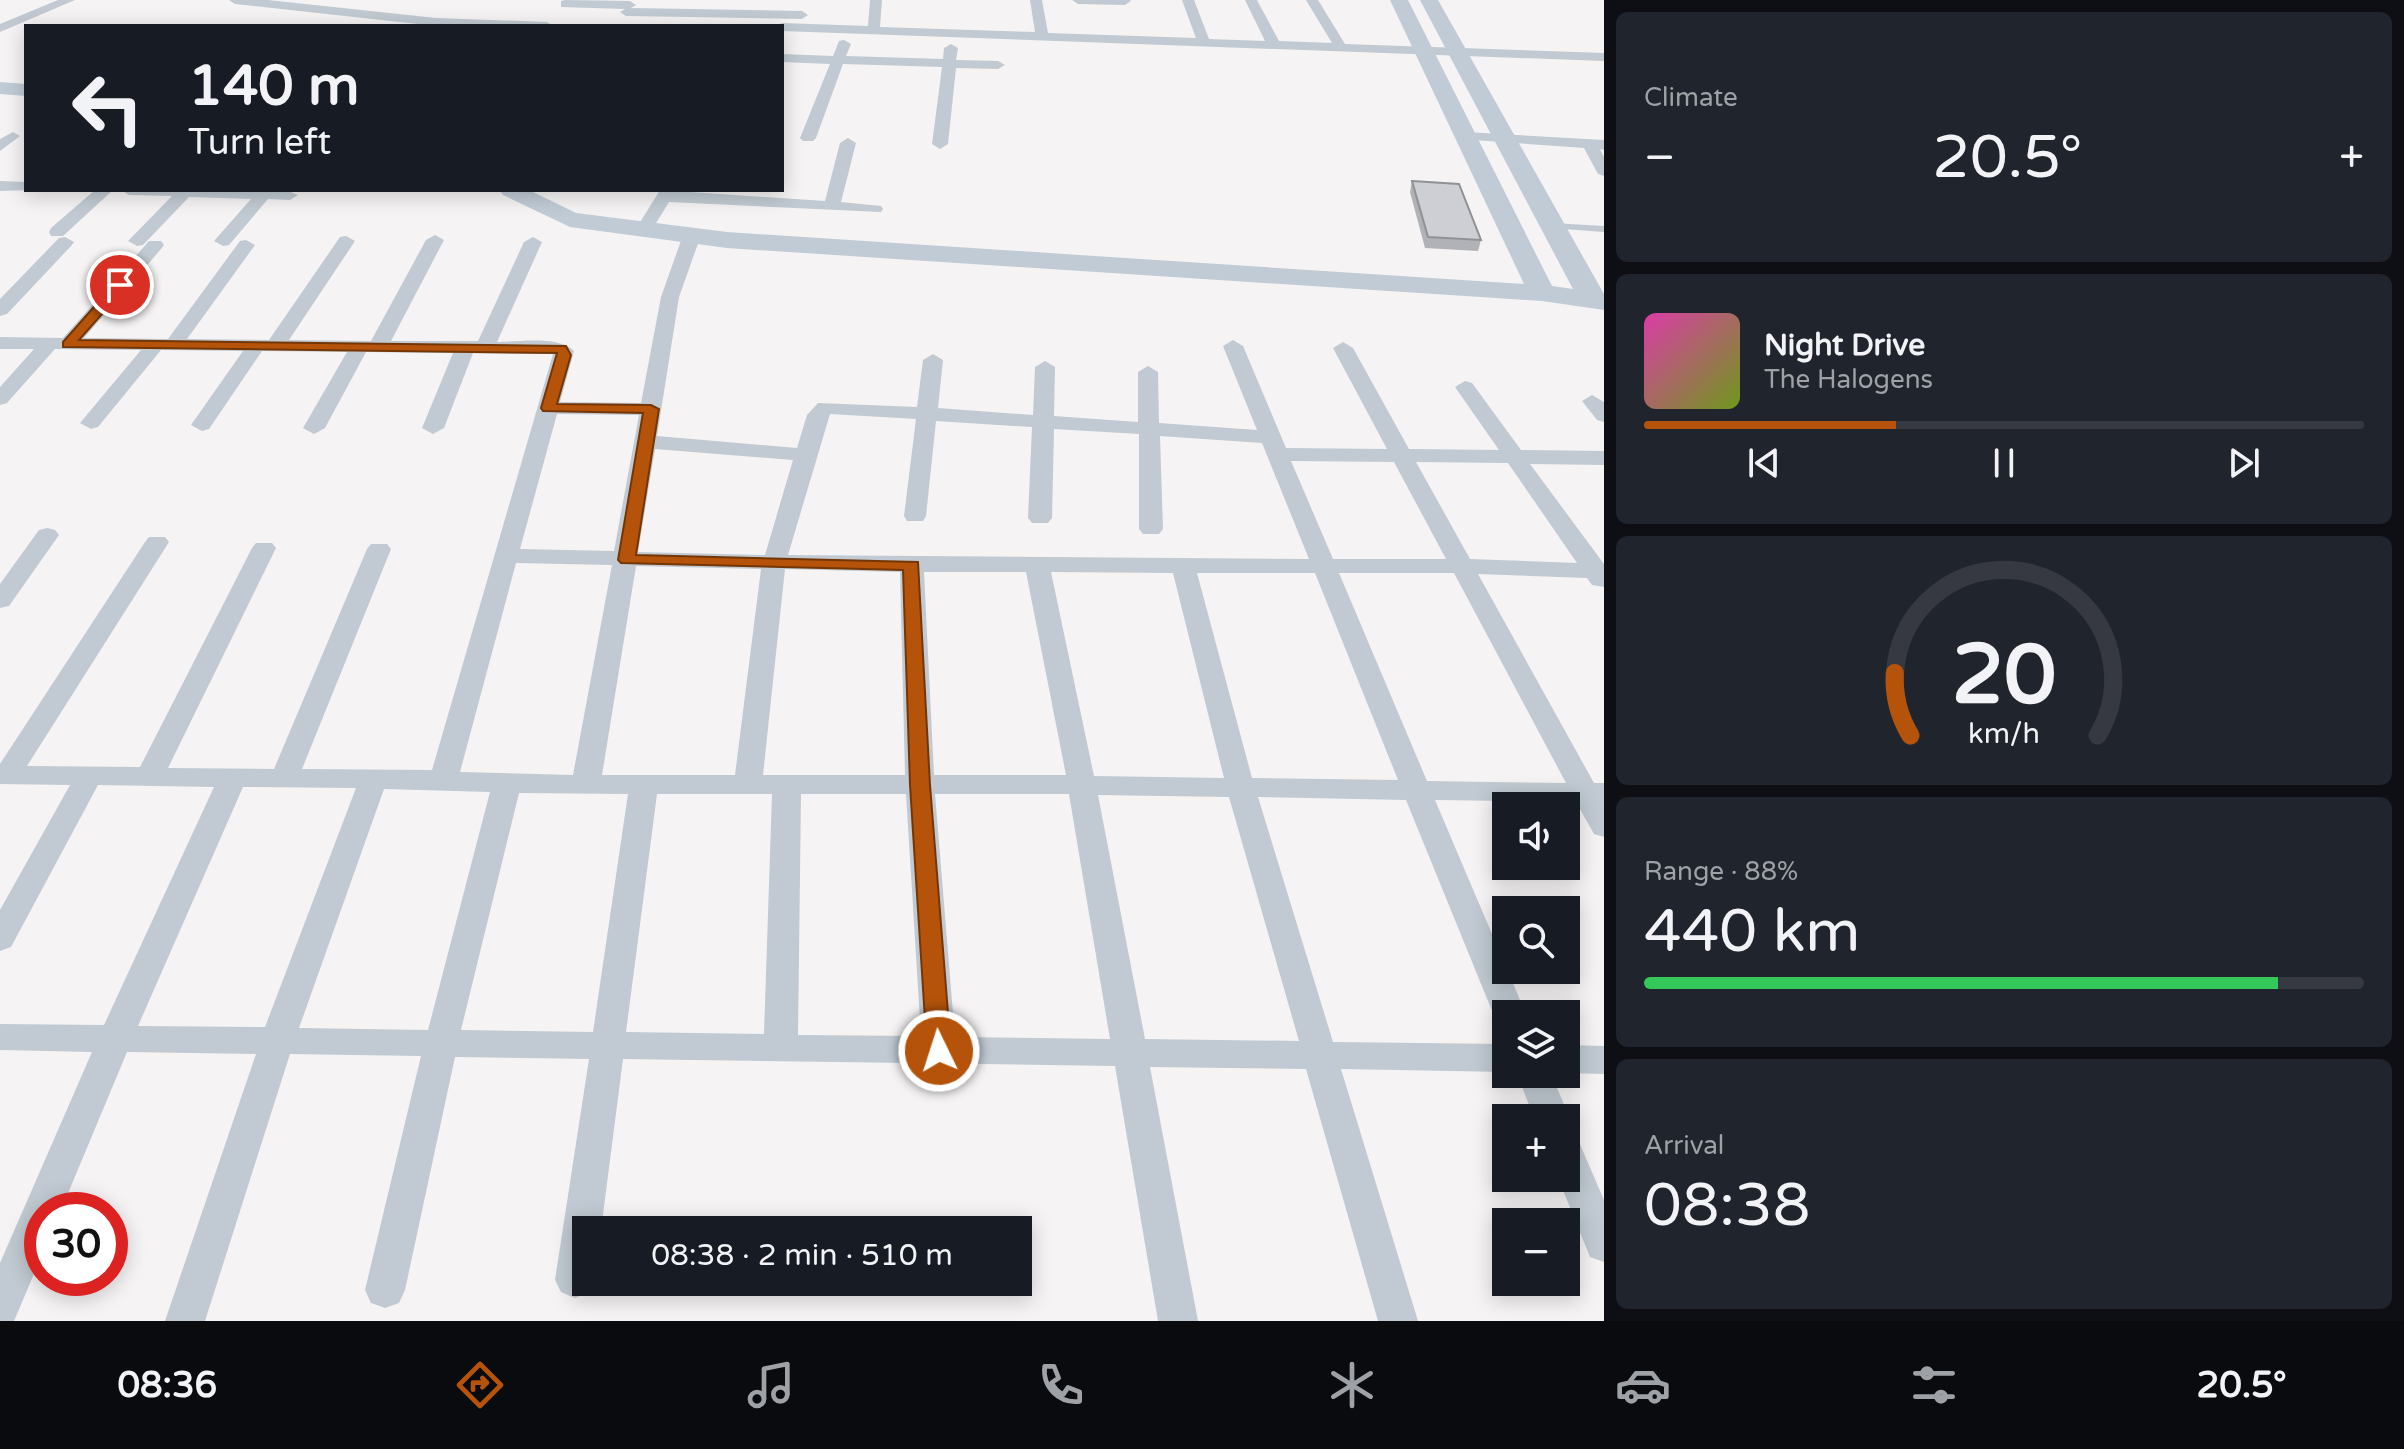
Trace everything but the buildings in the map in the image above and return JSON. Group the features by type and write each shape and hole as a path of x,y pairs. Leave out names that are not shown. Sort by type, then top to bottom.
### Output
{"street":[{"path":"0,28 69,0"},
{"path":"235,0 411,19 508,24"},
{"path":"766,14 772,0"},
{"path":"875,22 876,0"},
{"path":"1036,0 1042,35"},
{"path":"1078,0 1125,1"},
{"path":"1188,0 1203,41"},
{"path":"1251,0 1273,43"},
{"path":"1312,0 1340,46"},
{"path":"1399,0 1538,286"},
{"path":"1429,0 1553,226 1596,294"},
{"path":"565,4 766,14 875,22 954,32 1604,57"},
{"path":"619,24 629,6"},
{"path":"0,11 57,17"},
{"path":"784,27 850,28 890,16"},
{"path":"1025,18 1054,19"},
{"path":"383,24 411,19"},
{"path":"808,138 850,28"},
{"path":"940,144 954,32"},
{"path":"784,58 998,65"},
{"path":"0,88 24,90"},
{"path":"1465,136 1596,145 1604,171"},
{"path":"832,207 848,143"},
{"path":"0,186 24,187"},
{"path":"0,310 103,192"},
{"path":"0,399 58,344 146,243 185,192"},
{"path":"223,241 266,192 290,195"},
{"path":"515,192 559,216 582,222 727,240 1538,286 1596,294"},
{"path":"586,784 672,288 657,230 665,194 752,196 832,207 875,209"},
{"path":"314,428 435,240"},
{"path":"202,425 346,241"},
{"path":"433,428 533,242"},
{"path":"91,423 164,345 246,245"},
{"path":"0,343 564,351 443,780"},
{"path":"1233,346 1503,1000"},
{"path":"1343,348 1462,566 1595,793 1604,827"},
{"path":"915,516 933,360"},
{"path":"1040,518 1045,367"},
{"path":"1148,372 1151,529"},
{"path":"1465,387 1601,576"},
{"path":"748,785 774,564 817,415 825,407 1149,429 1275,446 1401,455 1604,458"},
{"path":"548,408 651,409"},
{"path":"646,442 806,455"},
{"path":"0,601 12,566 47,535"},
{"path":"4,775 157,542"},
{"path":"149,777 264,548"},
{"path":"283,780 379,549"},
{"path":"506,556 774,564 1462,566 1601,576"},
{"path":"912,565 920,785 939,1051"},
{"path":"1037,565 1082,785 1178,1321"},
{"path":"1183,566 1241,789 1398,1321"},
{"path":"4,775 443,780 507,784 1082,785 1595,793"},
{"path":"0,939 89,776"},
{"path":"0,1308 115,1039 232,779"},
{"path":"185,1321 277,1041 373,780"},
{"path":"385,1290 441,1044 507,784"},
{"path":"584,1216 644,785"},
{"path":"781,1048 787,785"},
{"path":"0,1037 1492,1058"},
{"path":"1580,1059 1604,1060"},
{"path":"1580,1187 1604,1245"}],"lane":[{"path":"1553,226 1604,229"}],"route":[{"path":"120,285 68,344 561,349 564,355 548,408 651,409 627,560 912,565 920,785 939,1051"}]}
